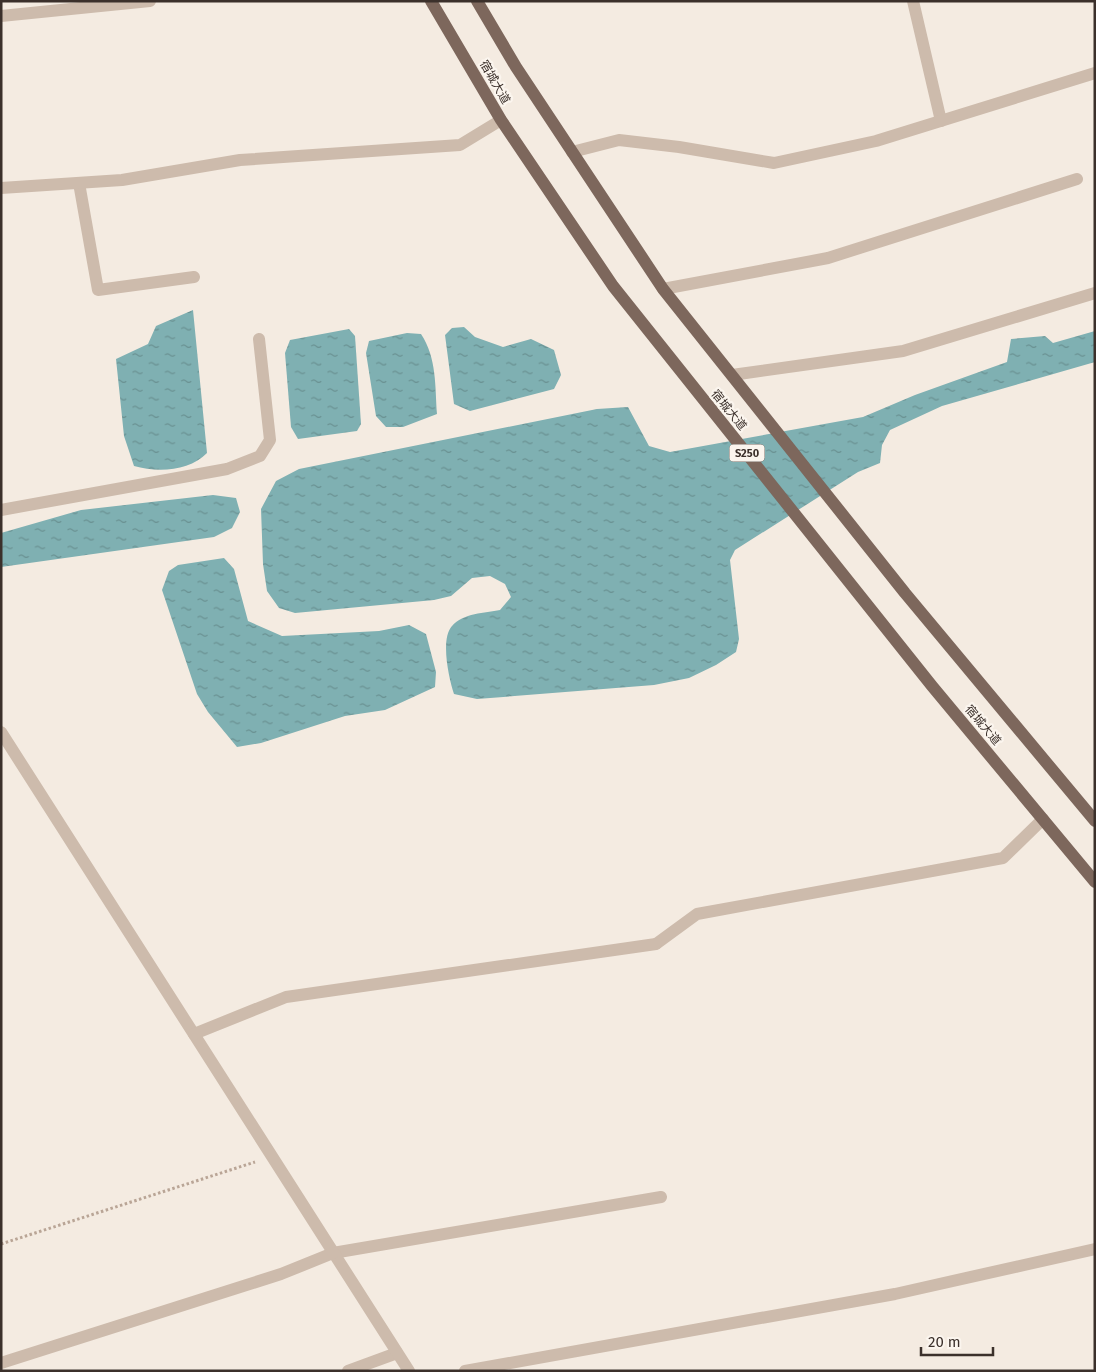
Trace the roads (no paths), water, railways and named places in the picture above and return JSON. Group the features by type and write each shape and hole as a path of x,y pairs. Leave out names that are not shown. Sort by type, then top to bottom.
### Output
{"main road":[{"name":"宿城大道","path":"431,1 501,120 613,286 932,686 1095,882"},
{"name":"宿城大道","path":"477,1 516,67 663,289 905,593 1095,821"}],"street":[{"path":"1,16 150,1"},
{"path":"913,1 941,121"},
{"path":"572,152 619,140 679,147 774,163 876,141 1095,73"},
{"path":"1,188 122,180 240,160 460,144 501,120"},
{"path":"663,289 828,258 1077,179"},
{"path":"79,183 98,290 194,278"},
{"path":"732,375 902,351 1095,293"},
{"path":"1,510 227,469 260,456 270,440 259,339"},
{"path":"1,732 409,1371"},
{"path":"194,1034 286,997 656,944 697,914 1003,858 1043,819"},
{"path":"1,1364 281,1274 333,1253 661,1197"},
{"path":"465,1371 895,1294 1095,1249"},
{"path":"348,1371 397,1353"}],"water":[{"path":"193,310 207,453 192,464 173,469 163,470 134,466 124,436 116,359 148,344 156,326"},
{"path":"464,327 475,337 503,347 531,339 554,350 561,375 554,389 470,411 454,404 445,335 452,328"},
{"path":"349,329 355,336 361,424 357,431 298,439 291,427 285,353 290,340"},
{"path":"1095,331 1095,362 942,406 890,430 882,445 880,463 858,472 735,550 730,560 739,639 736,652 716,665 689,678 654,685 477,699 454,694 448,669 446,649 448,632 462,618 500,610 511,597 505,584 490,576 472,578 451,596 434,600 295,613 279,608 267,591 263,564 261,509 276,481 299,469 597,409 628,407 649,446 670,452 863,417 915,395 1007,362 1011,339 1045,336 1053,343"},
{"path":"407,333 421,334 430,353 433,363 437,414 403,427 386,427 376,416 366,353 369,341"},
{"path":"213,495 236,498 240,512 232,528 214,537 1,567 1,533 81,510"},
{"path":"224,558 234,569 248,621 282,636 379,631 409,625 426,634 436,672 435,687 385,710 345,716 261,743 237,747 208,712 197,694 162,590 169,571 178,565"}]}
